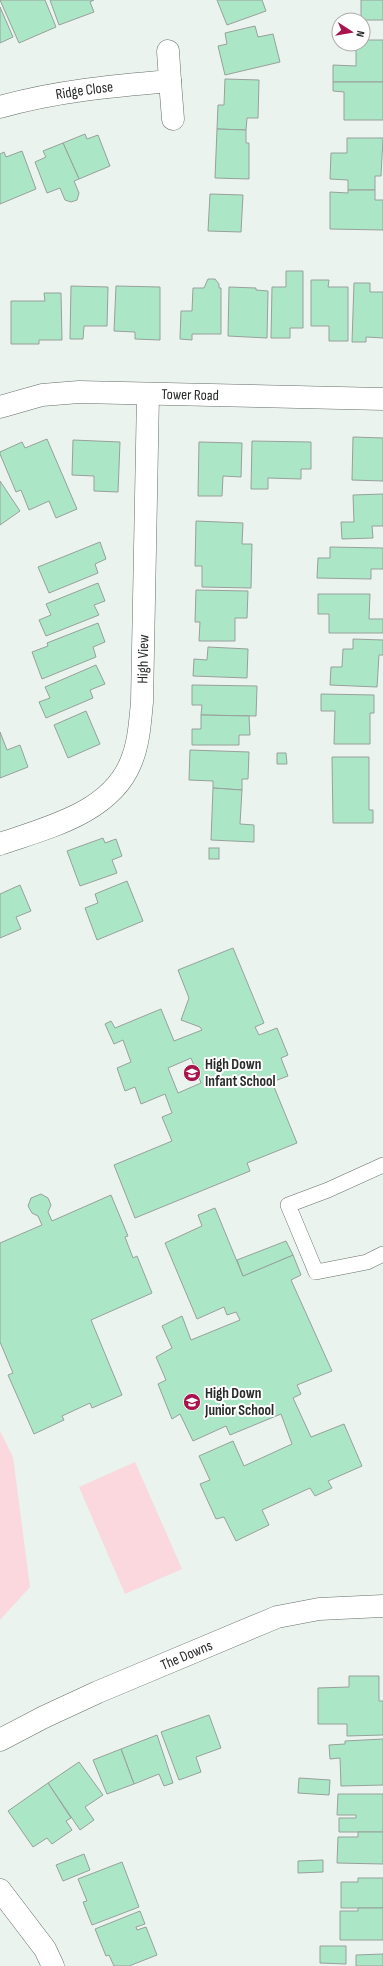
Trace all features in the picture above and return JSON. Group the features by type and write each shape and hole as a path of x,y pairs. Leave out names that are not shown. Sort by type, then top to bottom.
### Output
{"street":[{"path":"168,51 173,119"},
{"name":"Ridge Close","path":"0,107 48,95 104,87 170,81"},
{"name":"Tower Road","path":"0,407 42,395 60,393 383,399"},
{"name":"High View","path":"0,844 67,819 93,806 114,787 124,774 133,757 138,738 142,702 148,395"},
{"name":"The Downs","path":"0,1740 44,1716 98,1692 277,1618 319,1609 383,1606"},
{"path":"0,1890 45,1948 53,1966"}],"lane":[{"path":"383,1165 328,1190 288,1205 316,1272 367,1262 383,1254"}],"shaded area":[{"path":"0,1431 13,1457 30,1587 0,1620"},
{"path":"135,1462 182,1569 125,1594 79,1487"}],"building":[{"path":"0,0 45,0 56,27 19,43"},
{"path":"50,0 94,0 90,2 94,12 59,25"},
{"path":"217,0 262,0 266,11 227,25"},
{"path":"361,0 383,0 383,20 371,20 371,12 361,12"},
{"path":"0,7 13,37 0,43"},
{"path":"255,26 258,37 273,34 280,62 225,75 218,46 227,44 225,33"},
{"path":"371,40 383,40 383,82 333,82 333,65 356,66 356,52 371,52"},
{"path":"225,79 259,80 258,118 247,118 246,130 217,129 218,105 224,105"},
{"path":"333,82 383,82 383,120 344,120 344,92 333,91"},
{"path":"217,129 246,130 246,143 249,143 249,179 215,178"},
{"path":"85,134 87,139 98,135 110,166 79,179 63,143"},
{"path":"347,138 383,138 381,176 375,176 375,190 348,190 348,180 330,179 331,153 347,153"},
{"path":"63,143 79,179 74,181 79,193 77,200 71,202 65,200 60,188 47,193 35,162 46,157 43,151"},
{"path":"22,151 36,189 0,204 0,154 4,152 6,157"},
{"path":"348,190 375,190 375,200 383,200 383,230 330,229 330,192 348,193"},
{"path":"210,194 243,195 241,232 208,231"},
{"path":"286,271 303,271 303,328 290,328 290,338 271,338 272,287 286,287"},
{"path":"208,279 215,279 219,284 219,288 221,288 221,334 192,334 192,340 180,339 181,311 192,311 193,288 204,288"},
{"path":"311,280 329,280 328,287 348,287 348,341 329,341 329,326 311,326"},
{"path":"354,283 370,283 370,292 383,292 383,338 366,337 366,342 352,342"},
{"path":"71,286 108,287 107,326 84,326 83,339 70,339"},
{"path":"116,286 160,287 160,340 135,339 135,332 114,331"},
{"path":"229,287 256,288 256,290 268,291 267,338 228,336"},
{"path":"44,293 61,293 62,340 39,340 39,344 11,344 11,301 45,301"},
{"path":"353,437 383,438 383,481 352,480"},
{"path":"47,439 77,509 56,518 49,501 29,510 21,490 16,492 0,454 0,452 22,442 25,448"},
{"path":"73,440 120,442 118,492 94,491 94,476 72,475"},
{"path":"252,441 311,442 311,469 301,469 301,479 268,478 268,489 251,489"},
{"path":"199,442 242,443 241,477 223,476 222,496 198,496"},
{"path":"0,481 20,511 0,525"},
{"path":"383,494 383,526 372,526 373,538 342,539 341,522 354,522 353,495"},
{"path":"196,521 243,523 242,544 252,544 251,588 202,587 202,566 195,566"},
{"path":"100,542 106,559 95,564 98,573 49,593 38,567"},
{"path":"330,547 383,548 383,569 371,569 371,579 317,578 318,558 330,558"},
{"path":"98,583 105,601 94,605 99,615 46,636 39,620 51,615 46,604"},
{"path":"196,590 248,591 247,618 235,618 235,641 199,641 200,622 195,622"},
{"path":"318,594 370,594 369,619 383,619 383,633 329,633 329,614 318,614"},
{"path":"98,623 105,642 93,647 96,657 42,679 32,652 48,646 47,643"},
{"path":"353,639 383,640 383,655 379,655 377,687 330,685 331,667 342,667 343,649 353,649"},
{"path":"208,647 248,649 247,678 193,676 194,659 207,660"},
{"path":"96,665 105,684 90,690 93,698 46,718 39,702 50,698 45,687"},
{"path":"192,685 257,686 256,716 201,715 202,705 192,705"},
{"path":"321,694 374,695 374,713 370,713 370,744 334,744 335,711 321,711"},
{"path":"86,711 100,744 68,758 54,725"},
{"path":"201,715 249,716 250,735 239,735 239,745 192,745 192,729 201,729"},
{"path":"0,732 7,750 20,745 28,767 0,778"},
{"path":"190,750 249,752 248,779 242,779 242,790 213,788 213,781 189,780"},
{"path":"277,753 286,753 287,764 277,764"},
{"path":"332,757 369,757 369,810 373,810 373,823 333,823"},
{"path":"213,788 242,790 240,824 254,825 254,842 211,840"},
{"path":"103,838 105,843 116,839 122,856 112,860 117,873 80,886 67,851"},
{"path":"209,848 219,848 219,859 209,859"},
{"path":"127,881 143,921 97,940 85,908 98,903 95,894"},
{"path":"20,885 31,911 16,917 21,929 0,938 0,894"},
{"path":"233,948 264,1023 255,1027 259,1035 277,1028 288,1055 281,1058 288,1076 272,1082 297,1143 247,1163 250,1171 135,1218 114,1165 172,1141 162,1117 172,1113 165,1094 141,1104 135,1087 125,1091 117,1068 131,1062 123,1040 114,1044 105,1024 111,1021 115,1028 161,1009 174,1041 202,1030 200,1027 181,1020 189,998 178,970","holes":["191,1058 201,1083 178,1093 168,1068"]},
{"path":"41,1194 48,1198 51,1205 48,1212 52,1221 111,1195 128,1236 125,1237 133,1258 137,1256 152,1293 91,1320 122,1395 92,1408 90,1403 62,1416 64,1420 34,1434 8,1375 13,1373 0,1342 0,1243 42,1225 38,1216 32,1213 28,1206 31,1198"},
{"path":"215,1208 243,1276 293,1255 301,1275 291,1280 332,1371 297,1385 301,1394 293,1398 311,1437 344,1424 362,1466 328,1481 332,1488 315,1496 310,1488 262,1510 269,1525 236,1541 224,1517 216,1519 200,1484 210,1480 199,1456 233,1441 244,1466 292,1444 281,1414 230,1435 226,1426 193,1441 180,1414 172,1419 158,1384 166,1380 156,1357 172,1348 162,1326 182,1316 191,1340 240,1320 236,1312 227,1315 224,1307 197,1319 165,1243 202,1226 198,1215"},
{"path":"286,1241 293,1255 243,1276 237,1260"},
{"path":"349,1676 379,1676 379,1701 383,1701 383,1735 347,1736 347,1724 318,1724 318,1688 349,1687"},
{"path":"209,1715 221,1748 196,1757 201,1772 179,1780 161,1732"},
{"path":"157,1735 173,1783 164,1786 159,1774 134,1784 121,1749"},
{"path":"383,1739 383,1785 341,1786 340,1758 330,1759 329,1745 345,1744 345,1741"},
{"path":"121,1749 134,1784 107,1794 93,1760"},
{"path":"79,1762 103,1795 85,1807 94,1820 80,1830 48,1783"},
{"path":"299,1778 330,1780 329,1795 298,1793"},
{"path":"48,1783 71,1818 66,1821 72,1830 52,1844 47,1838 33,1847 8,1811"},
{"path":"338,1794 383,1794 383,1832 339,1832 339,1818 356,1818 356,1815 337,1815"},
{"path":"358,1832 383,1832 383,1864 337,1863 338,1837 358,1837"},
{"path":"84,1854 90,1870 63,1881 56,1865"},
{"path":"323,1860 323,1872 298,1873 298,1861"},
{"path":"122,1862 139,1907 92,1925 83,1902 87,1901 78,1879"},
{"path":"358,1878 383,1878 383,1908 341,1908 341,1882 358,1882"},
{"path":"358,1908 383,1908 383,1940 340,1940 340,1911 358,1911"},
{"path":"140,1911 145,1924 136,1927 137,1930 146,1927 157,1955 129,1966 114,1966 109,1955 106,1956 95,1929"},
{"path":"320,1946 346,1946 346,1964 320,1963"},
{"path":"383,1954 383,1966 356,1966 356,1955"}],"place":[{"name":"High Down Infant School","path":"192,1073"},
{"name":"High Down Junior School","path":"192,1402"}]}
